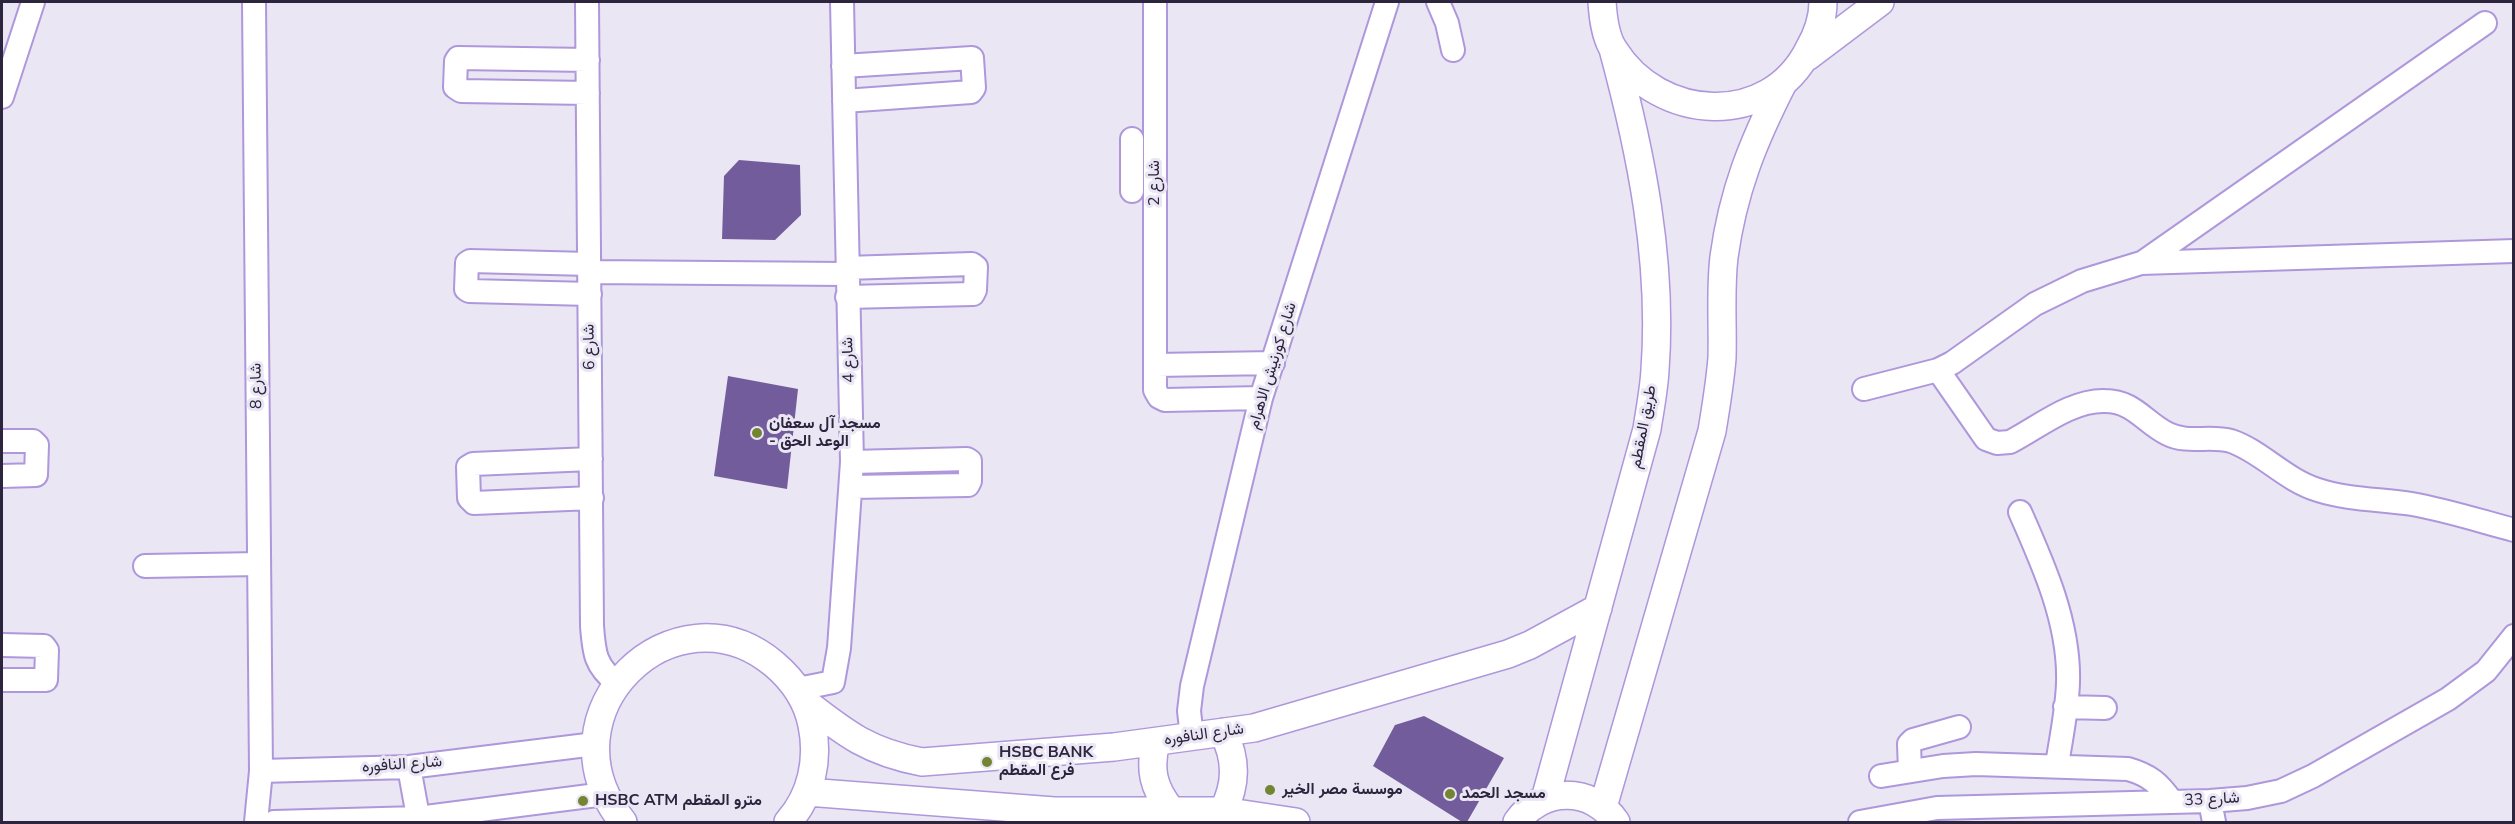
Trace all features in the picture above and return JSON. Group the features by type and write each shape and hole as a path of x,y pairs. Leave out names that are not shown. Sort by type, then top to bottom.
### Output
{"main road":[{"name":"طريق المقطم","path":"1545,799 1647,429 1655,370 1656,311 1647,205 1634,131 1603,17 1602,2"},
{"path":"1804,59 1817,34 1823,2"},
{"path":"1517,822 1526,812 1545,799 1557,795 1581,796 1609,815 1712,431 1722,357 1724,258 1735,197 1755,139 1783,83 1804,59 1880,2"},
{"path":"1612,49 1633,75 1659,94 1690,106 1722,108 1754,100 1783,83"},
{"name":"شارع النافوره","path":"623,822 605,795 596,762 595,744 598,723 617,683 631,667 648,655 687,640 709,639 750,648 784,672 801,696 849,736 896,757 922,762 1114,747 1254,728 1500,657 1530,645 1598,608"},
{"path":"788,822 807,792 813,775 815,738 801,696"},
{"path":"1207,815 1229,798 1234,771 1229,744 1222,732"},
{"path":"1156,742 1152,771 1155,786 1171,810"},
{"path":"807,792 1048,817 1171,810 1296,822"}],"street":[{"path":"2,97 33,2"},
{"name":"شارع 8","path":"254,2 261,771"},
{"name":"شارع 6","path":"587,2 594,648 598,664 604,673 617,683"},
{"name":"شارع 4","path":"801,696 833,682 839,648 852,462 846,280 842,2"},
{"name":"شارع 2","path":"1155,2 1155,390 1159,397 1165,400 1261,398"},
{"name":"شارع كورنيش الاهرام","path":"1192,737 1189,711 1192,686 1261,398 1387,2"},
{"path":"1438,2 1447,23 1453,50"},
{"path":"2141,263 2485,23"},
{"path":"588,60 460,58 456,61 455,87 461,91 588,93"},
{"path":"843,66 972,58 975,88 971,92 844,101"},
{"path":"1132,139 1132,191"},
{"path":"1132,166 1155,166"},
{"path":"1864,388 1938,370 1952,363 2035,304 2082,281 2141,263 2514,251"},
{"path":"590,294 469,291 466,289 467,263 470,261 846,280 973,294 976,267 972,264 846,280"},
{"path":"1156,365 1273,363"},
{"path":"1938,370 1986,439 1997,443 2010,442 2082,404 2108,401 2132,407 2159,429 2178,438 2220,439 2238,444 2294,480 2315,489 2351,498 2432,508 2514,530"},
{"path":"2,441 33,441 37,445 36,476 2,476"},
{"path":"591,459 473,464 468,467 470,498 474,503 591,498"},
{"path":"850,487 968,484 970,481 970,462 967,459 852,462"},
{"path":"2020,512 2039,553 2054,596 2065,640 2068,685 2057,765"},
{"path":"146,566 259,564"},
{"name":"شارع 33","path":"1860,822 1937,808 2172,802 2212,812 2247,798 2281,791 2313,776 2448,699 2486,671 2514,636"},
{"path":"2,645 44,646 47,650 46,681 2,680"},
{"path":"2065,707 2105,708"},
{"path":"1910,771 1909,744 1913,740 1959,727"},
{"name":"شارع النافوره","path":"261,771 409,767 595,744"},
{"path":"1881,776 1976,764 2128,769 2146,774 2161,786 2172,802"},
{"path":"409,767 419,820"},
{"path":"256,822 261,771"},
{"path":"274,822 419,820 605,795"}],"building":[{"path":"739,160 800,165 801,215 775,240 722,239 724,176"},
{"name":"مسجد آل سعفان - الوعد الحق","path":"728,376 798,389 787,489 714,476"},
{"name":"مسجد الحمد","path":"1424,716 1504,758 1467,822 1462,822 1373,766 1395,725"}],"place":[{"name":"مسجد آل سعفان - الوعد الحق","path":"757,433"},
{"name":"HSBC BANK فرع المقطم","path":"987,762"},
{"name":"موسسة مصر الخير","path":"1270,790"},
{"name":"مسجد الحمد","path":"1450,794"},
{"name":"HSBC ATM مترو المقطم","path":"583,801"}]}
